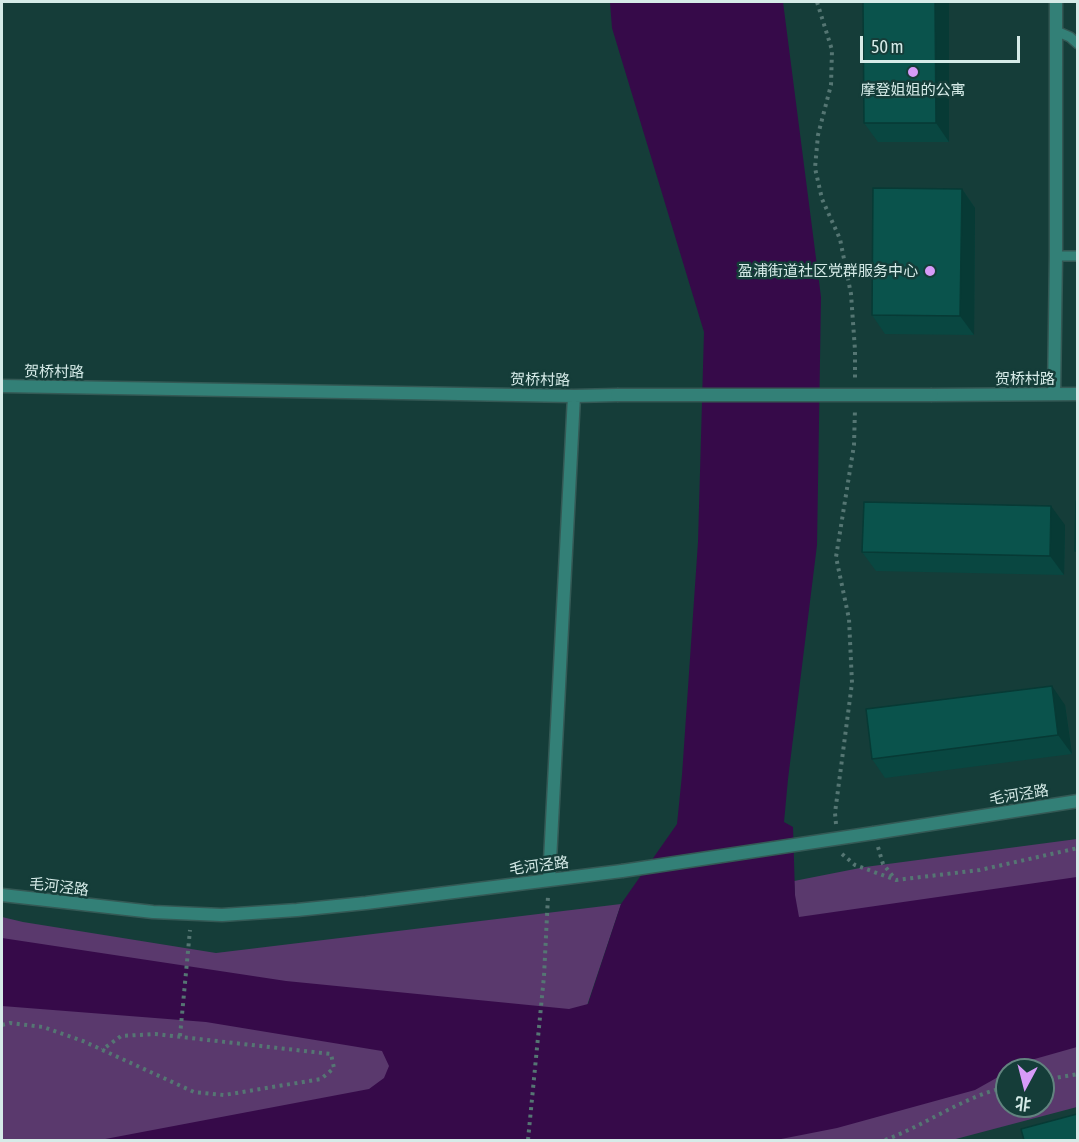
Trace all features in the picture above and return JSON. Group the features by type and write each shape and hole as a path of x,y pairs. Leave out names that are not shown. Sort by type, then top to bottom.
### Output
{"street":[{"path":"1054,394 1056,2"},
{"name":"贺桥村路","path":"2,386 574,396 1077,394"},
{"path":"549,880 574,396"},
{"name":"毛河泾路","path":"2,895 153,912 191,914 222,915 308,909 622,872 1077,801"}],"lane":[{"path":"1056,31 1077,44"},
{"path":"1056,256 1077,256"}],"path":[{"path":"817,2 832,50 831,86 818,135 815,168 822,199 840,239 850,294 855,350 855,386"},
{"path":"837,833 835,813 852,683 849,619 836,557 854,445 855,409"},
{"path":"874,833 882,864 896,880"},
{"path":"840,852 855,865 896,880 980,870 1077,848"},
{"path":"528,1140 544,976 549,880"},
{"path":"180,1036 191,914"},
{"path":"2,1025 10,1023 43,1027 83,1041 102,1050 194,1092 224,1095 321,1079 334,1068 331,1054 155,1034 121,1036 102,1050"},
{"path":"1055,1078 1077,1074"},
{"path":"885,1140 995,1090"}],"shaded area":[{"path":"610,2 783,2 821,297 817,545 784,822 793,827 795,895 799,917 1077,877 1077,1047 1038,1058 995,1058 995,1079 975,1090 837,1128 776,1140 100,1140 369,1089 384,1078 389,1066 382,1051 206,1022 2,1006 2,938 286,981 569,1009 588,1004 621,904 677,824 698,542 704,332 612,28"},
{"path":"1077,839 1077,1107 1055,1113 1055,1058 995,1058 995,1118 1035,1118 952,1140 771,1140 797,930 794,881 865,867"},
{"path":"621,904 542,1140 2,1140 2,917 216,953"}],"building":[{"name":"摩登姐姐的公寓","path":"863,2 935,2 936,123 864,123"},
{"name":"盈浦街道社区党群服务中心","path":"873,188 962,189 960,316 872,315"},
{"path":"1076,501 1077,551 1075,551"},
{"path":"864,502 1051,506 1050,556 862,552"},
{"path":"1052,686 1058,735 872,759 866,709"},
{"path":"1077,1114 1077,1140 1024,1140 1021,1129"}],"place":[{"name":"摩登姐姐的公寓","path":"913,72"},
{"name":"盈浦街道社区党群服务中心","path":"930,271"}]}
